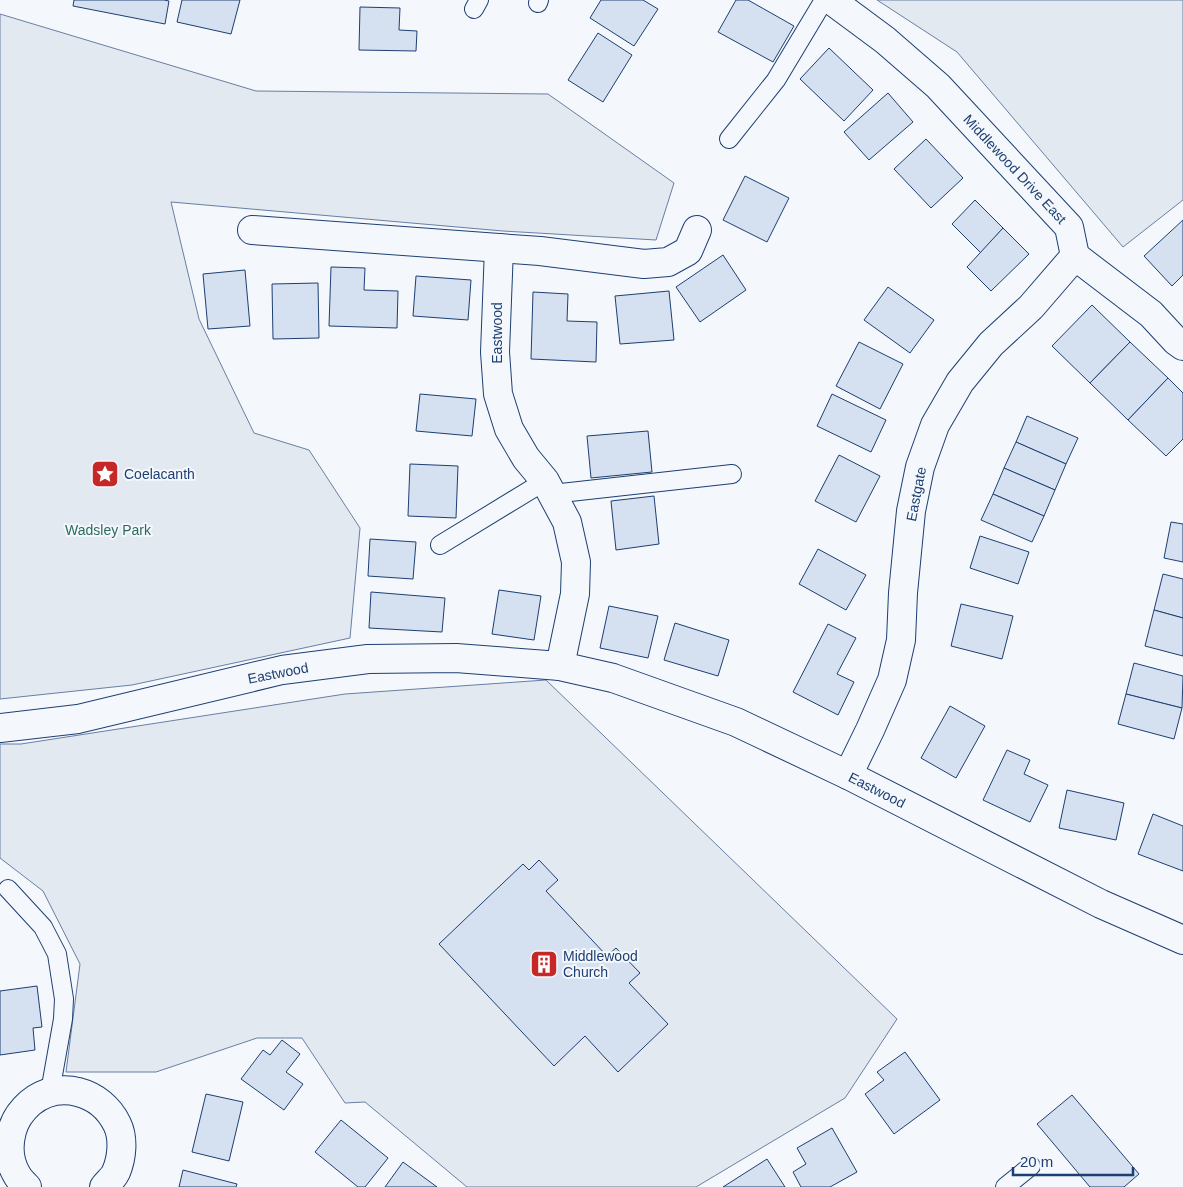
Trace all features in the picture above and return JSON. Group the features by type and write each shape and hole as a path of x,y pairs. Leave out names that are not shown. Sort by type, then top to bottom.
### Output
{"street":[{"name":"Middlewood Drive East","path":"831,0 885,40 938,86 1069,227 1075,256"},
{"path":"252,230 540,251 644,264 668,262 688,251 697,230"},
{"name":"Eastwood","path":"499,248 495,352 498,394 509,429 526,458 548,487 567,522 576,562 575,594 560,666"},
{"path":"1075,256 1151,314 1183,346"},
{"name":"Eastgate","path":"848,775 892,680 901,640 903,593 911,511 920,467 935,425 960,382 991,344 1031,307 1075,256"},
{"name":"Eastwood","path":"0,728 78,719 282,670 368,659 456,658 560,666 613,678 736,722 848,775 1101,904 1183,940"},
{"path":"27,1187 17,1175 10,1157 9,1142 14,1123 22,1110 37,1097 50,1092 69,1090 84,1092 106,1107 118,1124 121,1135 122,1154 116,1174 104,1187"}],"lane":[{"path":"729,139 776,80 824,0"},
{"path":"440,545 548,487 732,474"},
{"path":"8,889 43,927 57,954 64,999 63,1019 50,1092"},
{"path":"1005,1187 1031,1166"}],"green space":[{"path":"877,0 1183,0 1183,200 1123,247 957,52"},
{"name":"Wadsley Park","path":"0,14 256,91 548,94 674,183 656,240 503,231 171,202 199,319 254,433 309,450 360,528 350,638 132,685 0,699"},
{"path":"546,680 897,1019 845,1098 696,1187 467,1187 365,1102 345,1103 302,1038 257,1038 156,1072 66,1072 80,964 43,891 0,858 0,744 21,744 345,694"}],"building":[{"path":"74,0 169,1 165,24 73,6"},
{"path":"182,0 240,0 231,34 177,22"},
{"path":"601,0 643,0 658,9 634,46 590,18"},
{"path":"736,0 748,0 794,26 773,62 718,32"},
{"path":"360,7 400,8 399,30 417,31 416,51 359,50"},
{"path":"598,33 632,55 603,102 568,80"},
{"path":"829,48 873,90 844,121 800,79"},
{"path":"888,93 913,122 869,160 844,132"},
{"path":"926,139 963,178 931,208 894,169"},
{"path":"745,176 789,198 767,242 723,220"},
{"path":"975,200 1003,228 981,253 952,224"},
{"path":"1183,220 1183,275 1172,286 1144,256"},
{"path":"1003,228 1029,254 991,291 967,267"},
{"path":"723,255 746,290 700,322 676,287"},
{"path":"331,267 365,268 364,290 398,291 397,328 329,326"},
{"path":"245,270 250,326 208,329 203,274"},
{"path":"416,276 471,280 468,320 413,316"},
{"path":"318,283 319,338 273,339 272,284"},
{"path":"888,287 934,320 910,353 864,320"},
{"path":"669,291 674,340 620,344 615,296"},
{"path":"533,292 568,294 567,321 597,322 596,362 531,359"},
{"path":"1092,305 1130,342 1090,383 1052,346"},
{"path":"859,342 903,364 880,409 836,386"},
{"path":"1130,342 1168,378 1128,420 1090,383"},
{"path":"1168,378 1183,393 1183,439 1166,456 1128,420"},
{"path":"420,394 476,399 472,436 416,431"},
{"path":"832,394 886,420 871,452 817,426"},
{"path":"1027,416 1078,438 1066,464 1016,442"},
{"path":"648,431 652,472 591,478 587,436"},
{"path":"1016,442 1066,464 1055,490 1004,468"},
{"path":"839,455 880,476 856,522 815,501"},
{"path":"410,464 458,466 456,518 408,516"},
{"path":"1004,468 1055,490 1044,516 993,494"},
{"path":"993,494 1044,516 1032,542 981,520"},
{"path":"654,496 659,544 616,550 611,501"},
{"path":"1171,522 1183,524 1183,562 1164,558"},
{"path":"980,536 1029,552 1018,584 970,568"},
{"path":"370,539 416,542 413,579 368,576"},
{"path":"818,549 866,575 846,610 799,584"},
{"path":"1163,574 1183,579 1183,618 1154,610"},
{"path":"499,590 541,596 534,640 492,634"},
{"path":"371,592 445,598 442,632 369,628"},
{"path":"961,604 1013,616 1002,659 951,646"},
{"path":"609,606 658,616 648,658 600,648"},
{"path":"1154,610 1183,618 1183,656 1145,646"},
{"path":"675,623 729,640 718,676 664,660"},
{"path":"828,624 856,638 837,674 854,682 838,715 793,692"},
{"path":"1134,663 1183,676 1182,708 1126,694"},
{"path":"1126,694 1182,708 1174,739 1118,724"},
{"path":"950,706 985,726 956,778 921,758"},
{"path":"1007,750 1030,760 1024,774 1048,785 1030,822 983,800"},
{"path":"1067,790 1124,803 1116,840 1059,828"},
{"path":"1153,814 1183,826 1183,871 1138,854"},
{"name":"Middlewood Church","path":"539,860 558,880 546,891 607,956 616,948 640,973 629,983 668,1024 618,1072 585,1036 554,1066 439,944 523,864 529,870"},
{"path":"37,986 42,1027 33,1028 35,1050 0,1055 0,991"},
{"path":"282,1040 300,1054 286,1072 303,1084 284,1110 241,1079 263,1050 270,1055"},
{"path":"905,1052 940,1100 894,1134 865,1094 884,1080 877,1072"},
{"path":"206,1094 243,1102 229,1161 192,1152"},
{"path":"1072,1095 1139,1174 1124,1187 1090,1187 1037,1124"},
{"path":"341,1120 388,1158 365,1187 358,1187 315,1152"},
{"path":"832,1128 857,1172 830,1187 801,1187 793,1172 806,1164 797,1148"},
{"path":"767,1159 785,1187 723,1187"},
{"path":"403,1162 437,1187 385,1187"},
{"path":"183,1170 237,1184 236,1187 179,1187"}],"place":[{"name":"Coelacanth","path":"105,474"},
{"name":"Middlewood Church","path":"544,964"}]}
